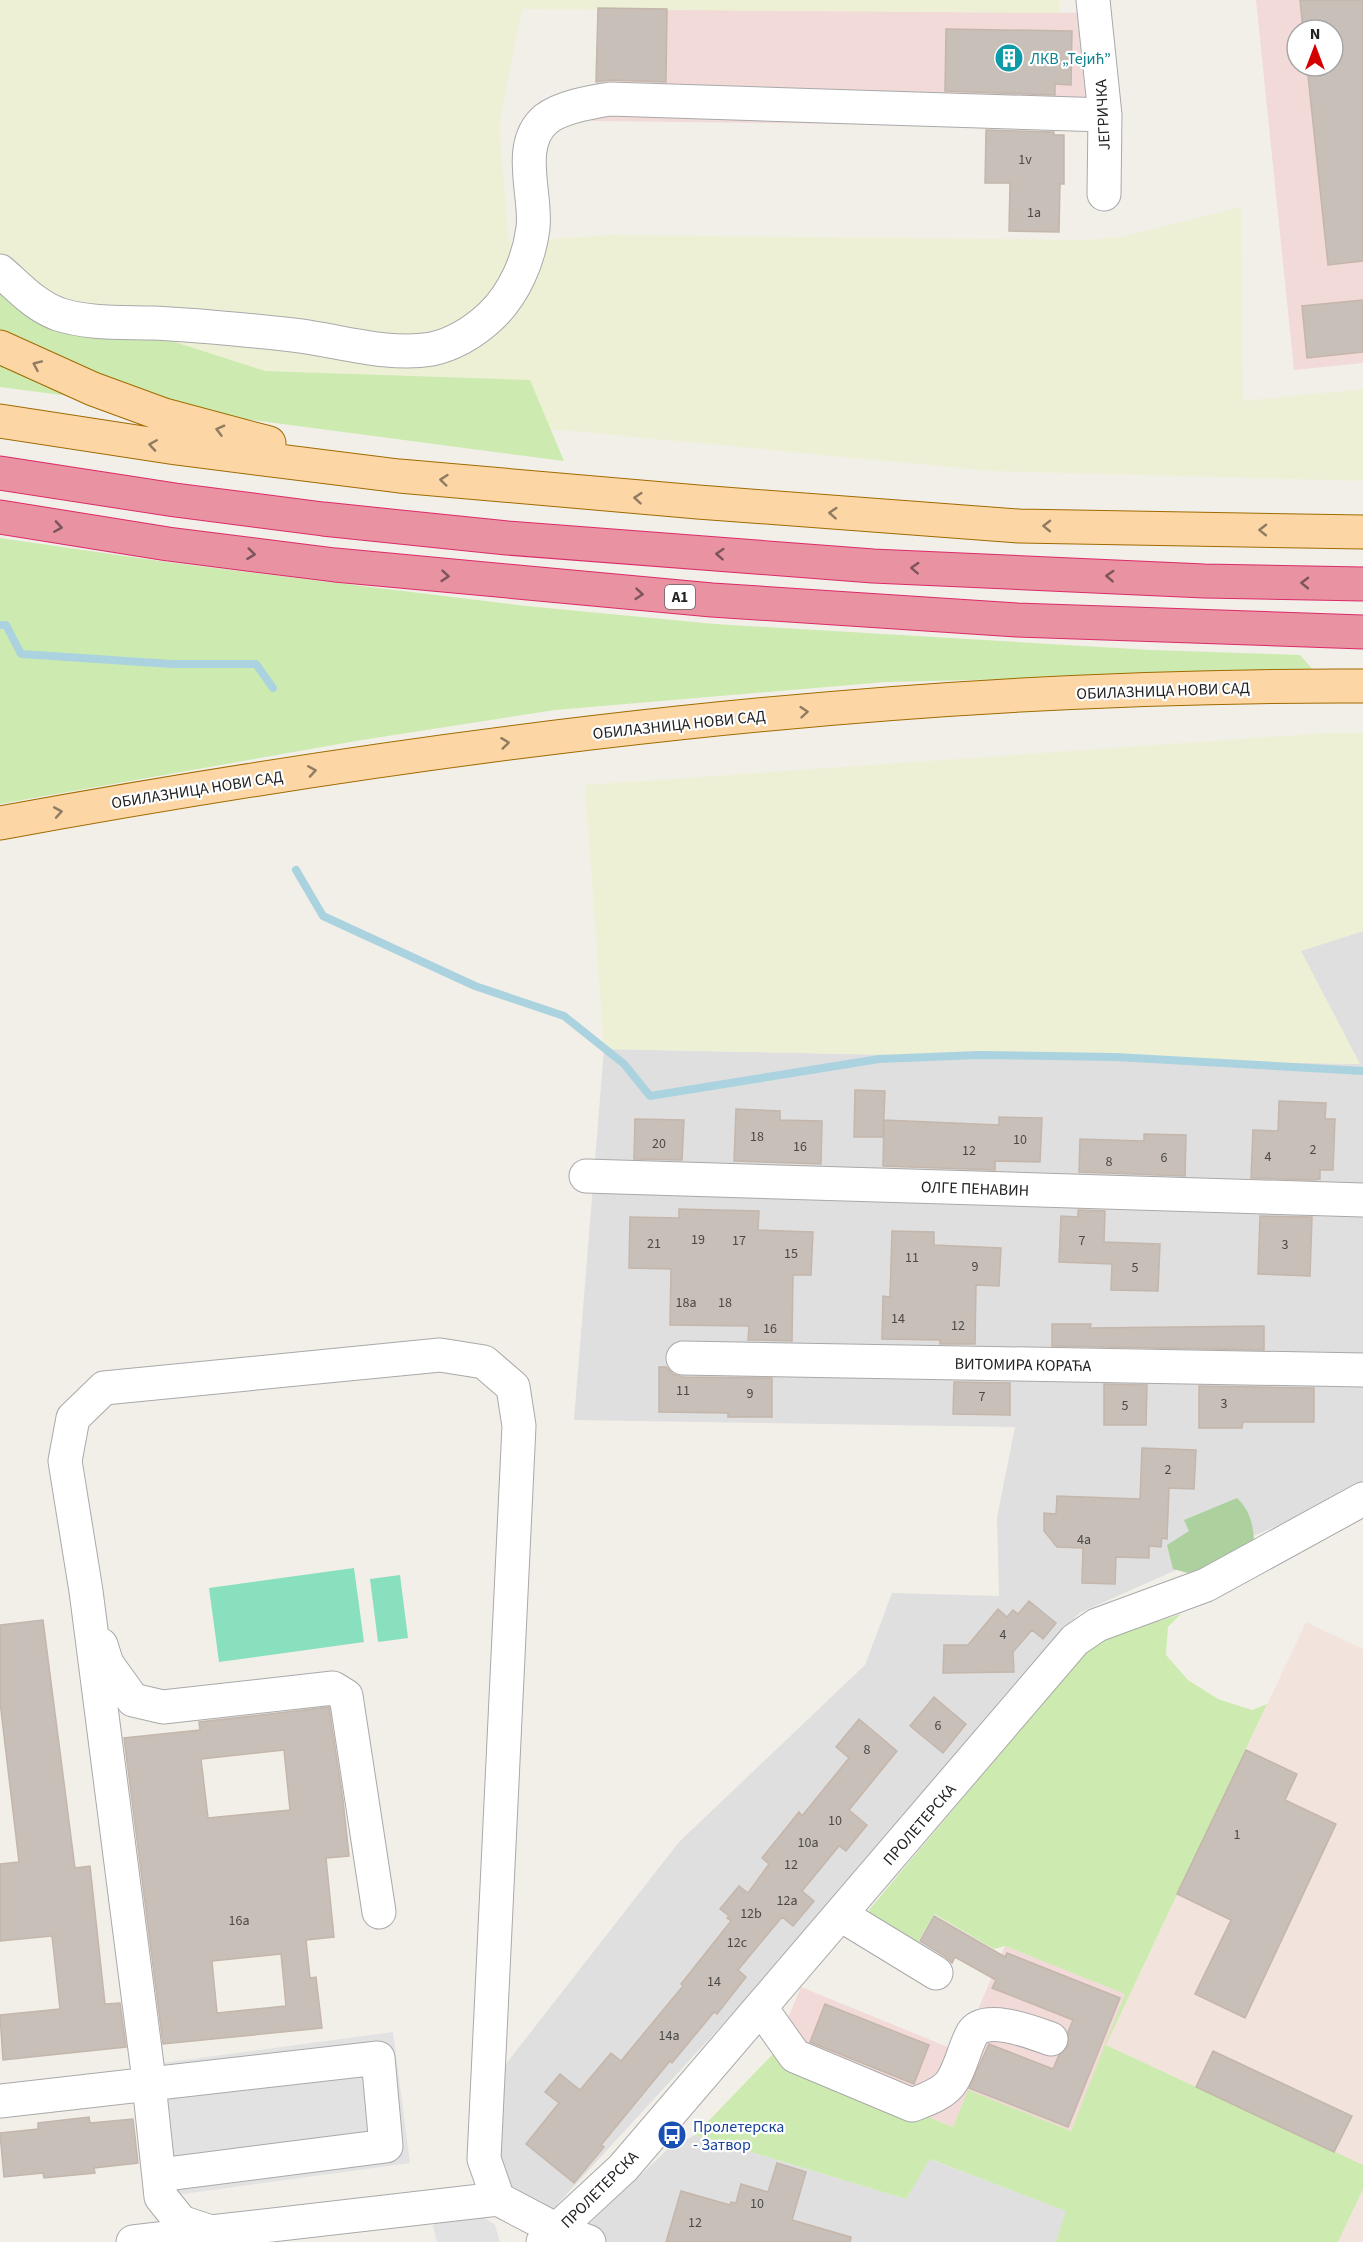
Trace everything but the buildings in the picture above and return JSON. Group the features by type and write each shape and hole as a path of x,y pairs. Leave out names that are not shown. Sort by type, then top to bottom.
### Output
{"highway":[{"path":"0,473 175,500 323,519 518,539 873,566 1204,581 1363,584"},
{"name":"A1","path":"0,518 168,544 334,565 712,600 1017,620 1363,632"}],"main road":[{"path":"0,347 93,389 164,415 399,476"},
{"path":"0,421 176,448 399,476 698,502 1019,526 1363,531"},
{"name":"ОБИЛАЗНИЦА НОВИ САД","path":"0,823 129,799 445,750 599,732 1027,694 1264,686 1363,686"}],"street":[{"name":"ЈЕГРИЧКА","path":"1093,0 1105,115 1104,194"},
{"path":"0,272 25,296 58,314 97,321 155,323 294,335 405,351 433,348 462,338 491,316 517,283 533,227 529,163 533,138 546,119 575,106 610,99 1105,115"},
{"name":"ОЛГЕ ПЕНАВИН","path":"586,1176 1363,1200"},
{"path":"211,2232 182,2222 161,2197 149,2084 86,1591 65,1461 74,1418 104,1388 440,1355 484,1362 513,1387 519,1426 484,2159 498,2199 553,2238 589,2242"},
{"name":"ВИТОМИРА КОРАЋА","path":"683,1358 1363,1370"},
{"name":"ПРОЛЕТЕРСКА","path":"553,2238 623,2168 1075,1640 1097,1625 1206,1586 1363,1499"},
{"path":"86,1591 107,1664 133,1701 163,1707 333,1688 346,1696 379,1912"},
{"path":"841,1915 936,1973"},
{"path":"761,2008 795,2056 912,2104 930,2098 951,2083 974,2032 984,2026 1018,2027 1051,2039"},
{"path":"0,2101 378,2058 386,2146 159,2175"},
{"path":"133,2242 498,2199"}],"shaded area":[{"path":"1256,0 1363,0 1363,363 1294,370"},
{"path":"593,6 1094,13 1103,127 592,121 596,91 598,9"},
{"path":"1363,931 1363,1485 1335,1500 1079,1613 897,1834 542,2221 474,2189 488,2087 679,1842 865,1665 892,1593 999,1596 997,1517 1015,1427 574,1420 604,1049 1359,1064 1300,951"},
{"path":"1306,1622 1363,1649 1363,2166 1106,2045"},
{"path":"1005,1946 1126,1994 1071,2131 968,2091 953,2127 772,2055 801,1987 960,2052"},
{"path":"393,2032 410,2163 161,2197 147,2065"},
{"path":"695,2135 906,2199 929,2159 1067,2211 1056,2242 570,2242 668,2149"},
{"path":"1363,2189 1363,2242 1338,2242"},
{"path":"473,2210 495,2225 500,2242 437,2242 433,2226 438,2215"}],"green space":[{"path":"0,0 1059,0 1060,13 522,9 499,126 509,242 608,235 1089,240 1122,237 1241,207 1243,401 1363,389 1363,481 992,471 550,429 530,380 265,371 0,286"},
{"path":"0,286 265,371 530,380 564,461 0,387"},
{"path":"0,538 174,563 526,606 715,624 1151,650 1300,655 1315,672 886,682 555,710 362,740 0,804"},
{"path":"1327,733 1363,733 1363,931 1301,951 1360,1064 604,1049 585,785"},
{"path":"1237,1498 1250,1518 1254,1541 1209,1566 1188,1573 1173,1569 1167,1545 1189,1531 1184,1520"},
{"path":"354,1568 364,1642 219,1662 209,1588"},
{"path":"400,1575 408,1638 378,1642 370,1579"},
{"path":"1181,1614 1168,1627 1166,1655 1188,1680 1218,1699 1252,1710 1267,1704 1106,2045 1363,2165 1363,2189 1338,2242 1056,2242 1066,2211 930,2159 906,2199 695,2135 772,2055 953,2127 968,2090 1071,2131 1125,1994 1005,1946 994,1949 934,1914 915,1947 873,1921 869,1910 1085,1652 1119,1634"}],"waterway":[{"path":"0,625 6,625 21,654 172,664 256,664 273,688"},
{"path":"296,870 323,916 475,986 564,1016 624,1064 650,1096 879,1059 978,1055 1116,1057 1363,1071"}],"place":[{"name":"ЛКВ „Тејић”","path":"1009,58"},
{"name":"Пролетерска - Затвор","path":"672,2135"}]}
